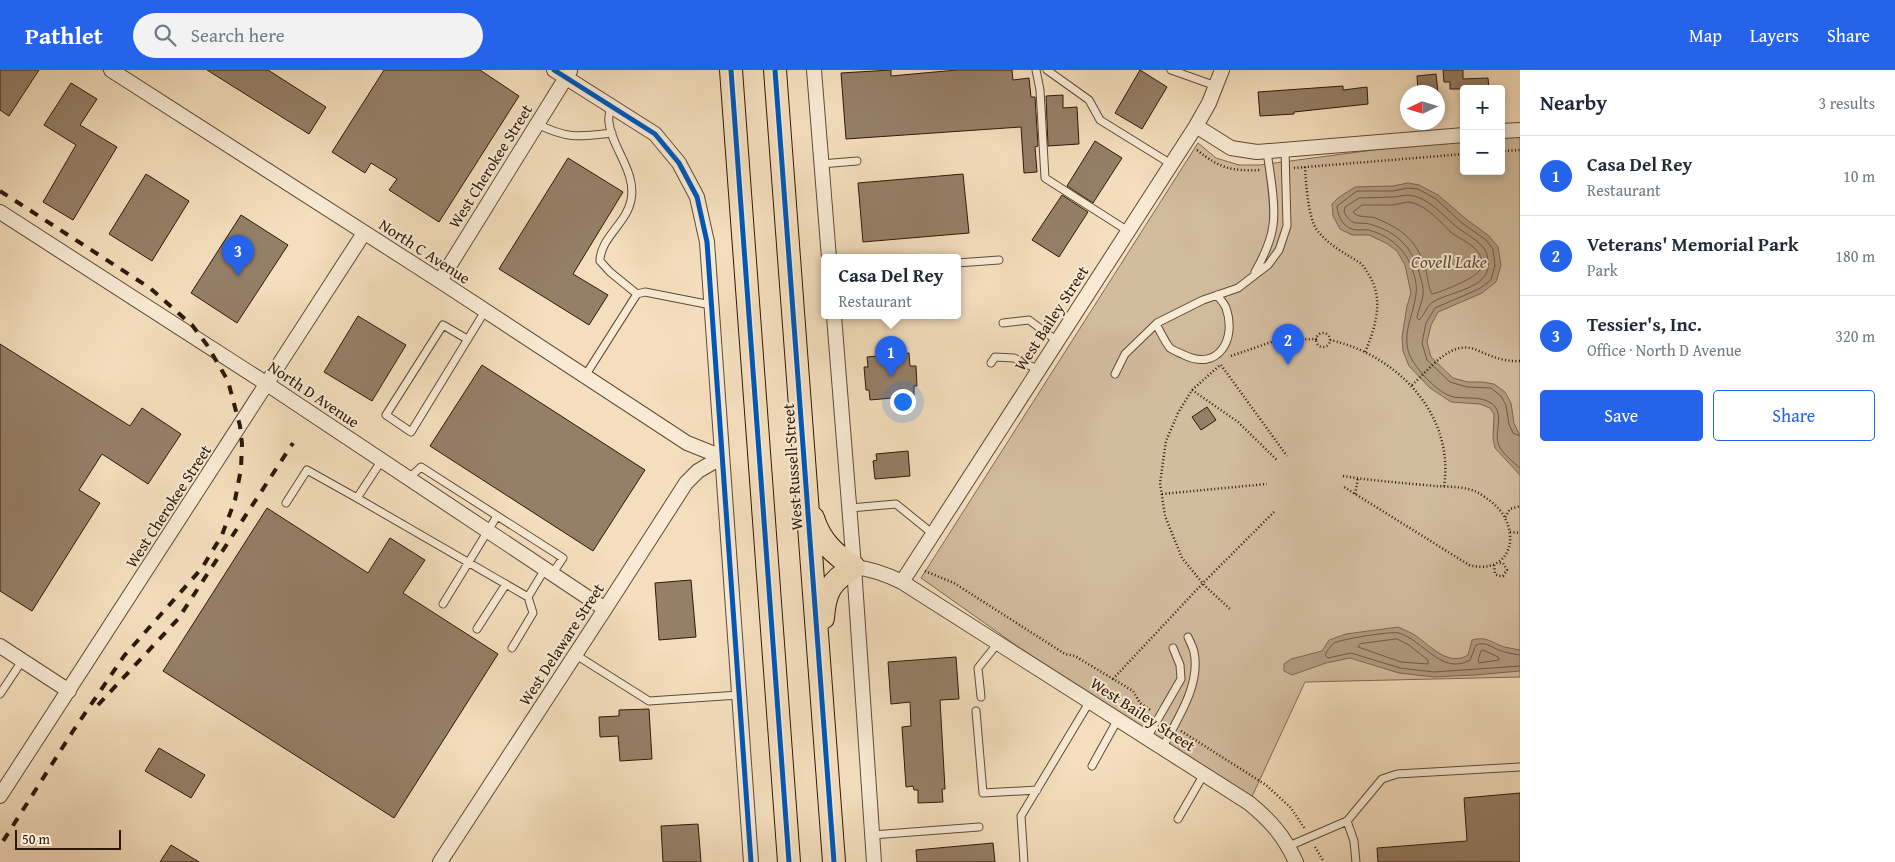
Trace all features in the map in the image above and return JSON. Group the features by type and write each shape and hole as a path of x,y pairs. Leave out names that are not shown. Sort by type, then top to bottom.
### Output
{"highway":[{"name":"West Russell Street","path":"730,70 789,862"},
{"name":"West Russell Street","path":"775,70 834,862"},
{"path":"807,493 813,520 825,544 837,556 854,567 841,575 832,584 827,594 822,622 821,684"}],"street":[{"name":"North C Avenue","path":"111,70 440,281 687,443 722,457"},
{"path":"814,70 829,254"},
{"name":"West Bailey Street","path":"902,582 1196,126 1222,70"},
{"name":"West Cherokee Street","path":"440,281 537,124 563,72"},
{"path":"563,72 655,134 679,163 697,197 707,242 752,862"},
{"path":"1196,126 1231,148 1248,152 1460,135"},
{"path":"1505,131 1520,130"},
{"name":"North D Avenue","path":"0,212 268,384 605,609"},
{"name":"West Cherokee Street","path":"0,796 364,233"},
{"path":"834,319 850,508 874,862"},
{"name":"West Delaware Street","path":"440,862 686,483 698,471 722,457"},
{"name":"West Bailey Street","path":"854,567 877,571 902,582 1204,774 1256,809 1270,821 1289,846 1296,862"},
{"path":"0,646 69,691"}],"lane":[{"path":"1036,70 1040,90 1045,178 1128,231"},
{"path":"1047,70 1089,100 1100,120 1172,164"},
{"path":"1170,70 1216,86"},
{"path":"611,106 608,121 626,165 631,182 632,199 628,209 600,252 600,262 637,294"},
{"path":"537,124 558,134 569,136 612,133"},
{"path":"1115,374 1125,354 1156,324 1203,300 1238,288 1268,265 1280,250 1287,226 1284,150"},
{"path":"1254,275 1264,256 1274,225 1267,152"},
{"path":"822,164 858,161"},
{"path":"961,263 998,260"},
{"path":"584,376 637,294 645,292 711,305"},
{"path":"1156,324 1170,348 1197,360 1215,356 1225,347 1229,318 1225,306 1217,295"},
{"path":"467,339 443,325 386,415 411,432 485,311"},
{"path":"1003,323 1028,320 1058,341"},
{"path":"991,363 995,357 1014,358 1039,370"},
{"path":"357,498 382,460"},
{"path":"409,478 421,467 563,558 549,571 528,597"},
{"path":"286,503 307,470 528,597 533,613 512,648"},
{"path":"850,508 896,504 933,534"},
{"path":"443,604 497,516"},
{"path":"477,629 506,584"},
{"path":"1163,748 1188,697 1195,674 1194,651 1188,637"},
{"path":"981,697 978,668 998,643"},
{"path":"1147,738 1181,679 1180,665 1173,648"},
{"path":"576,655 649,702 739,695"},
{"path":"0,694 22,661"},
{"path":"1024,862 1021,816 1090,701"},
{"path":"976,711 983,793 1036,790"},
{"path":"1092,766 1118,719"},
{"path":"1289,846 1347,821 1382,779 1397,774 1520,767"},
{"path":"1178,819 1204,774"},
{"path":"1347,821 1354,841 1356,862"},
{"path":"872,835 979,827"}],"path":[{"path":"1186,142 1213,163 1224,168 1243,171 1269,170"},
{"path":"1505,152 1520,150"},
{"path":"1286,168 1460,154"},
{"path":"1305,167 1308,202 1316,230 1339,250 1362,264 1376,286 1376,322 1365,352"},
{"path":"1317,339 1319,335 1325,333 1329,336 1330,340 1365,352 1394,370 1412,385 1425,402 1440,436 1445,463 1444,487"},
{"path":"1317,339 1317,343 1322,346 1328,344 1330,340"},
{"path":"1230,609 1203,583 1182,558 1165,516 1160,483 1166,442 1178,412 1192,390 1232,356 1278,340 1317,339"},
{"path":"1412,385 1438,360 1454,349 1464,346 1508,362 1520,361"},
{"path":"1221,365 1287,456"},
{"path":"1192,390 1238,422 1278,461"},
{"path":"1343,476 1475,491 1494,504 1505,517 1511,543 1509,550 1495,564 1495,574 1499,576 1505,574 1506,566 1504,563 1495,564 1486,568 1468,565 1344,486"},
{"path":"1355,494 1358,478"},
{"path":"1162,494 1266,484"},
{"path":"1505,517 1510,509 1520,506"},
{"path":"1112,678 1203,583 1275,512"},
{"path":"1510,532 1520,533"},
{"path":"914,564 954,583 1065,654 1076,656 1112,678 1133,691 1140,703 1160,716"},
{"path":"1173,726 1266,785 1291,808 1324,862"}],"shaded area":[{"path":"1520,130 1520,677 1305,682 1249,803 1147,738 921,578 1198,143 1216,158 1239,165 1260,165 1460,139 1460,175 1505,175 1505,132"}],"water":[{"name":"Covell Lake","path":"1408,183 1419,185 1438,195 1489,236 1498,247 1501,265 1496,282 1482,293 1438,312 1431,325 1427,342 1431,357 1453,378 1468,382 1494,384 1505,392 1511,403 1514,423 1520,436 1520,475 1495,448 1493,438 1494,414 1490,408 1480,404 1451,402 1430,388 1409,366 1403,351 1402,337 1411,293 1405,265 1397,251 1369,235 1352,235 1340,229 1333,216 1332,204 1355,187 1393,186"},
{"path":"1398,627 1414,635 1447,657 1461,658 1468,655 1472,640 1477,639 1485,639 1504,647 1520,650 1520,671 1434,677 1399,673 1350,658 1326,663 1292,675 1284,671 1284,664 1291,659 1322,651 1329,640 1346,634"}],"building":[{"path":"0,70 39,70 9,116 0,110"},
{"path":"207,70 268,70 326,107 309,134"},
{"path":"384,70 480,70 519,96 439,222 389,190 397,179 371,163 365,173 332,152"},
{"path":"891,70 891,76 957,70 1012,70 1013,80 1029,78 1031,97 1035,97 1038,146 1035,147 1037,172 1024,173 1021,127 846,139 841,73"},
{"path":"1140,70 1167,87 1142,129 1115,113"},
{"path":"1443,70 1463,70 1463,79 1488,78 1489,85 1460,85 1460,89 1450,89 1450,82 1444,82"},
{"path":"1436,74 1437,85 1418,85 1417,76"},
{"path":"71,83 97,99 80,125 117,147 73,220 43,202 76,145 44,125"},
{"path":"1343,86 1343,90 1367,87 1368,104 1294,112 1294,114 1260,116 1258,92"},
{"path":"1063,95 1063,108 1077,107 1079,144 1048,146 1046,96"},
{"path":"1095,141 1122,158 1093,203 1067,186"},
{"path":"568,158 623,192 573,274 608,295 589,325 499,269"},
{"path":"146,174 189,201 152,261 109,234"},
{"path":"963,174 969,233 863,242 858,183"},
{"path":"1062,195 1088,212 1059,257 1032,240"},
{"path":"241,215 288,245 237,323 191,293"},
{"path":"358,316 406,345 372,401 324,372"},
{"path":"0,344 130,426 142,408 181,434 148,484 102,454 79,490 100,503 32,611 0,591"},
{"path":"909,353 910,366 916,366 917,386 914,386 914,396 870,400 869,390 866,390 864,367 868,367 867,357"},
{"path":"482,365 645,470 593,551 430,446"},
{"path":"1207,407 1216,420 1201,430 1192,417"},
{"path":"908,451 910,476 875,479 873,461 877,460 876,454"},
{"path":"267,508 368,573 390,538 425,560 403,593 498,654 394,818 163,671"},
{"path":"691,580 696,637 659,640 655,583"},
{"path":"956,657 959,699 940,700 945,789 942,789 943,802 918,803 918,790 914,790 913,786 906,787 902,727 911,726 910,702 891,704 888,662"},
{"path":"649,709 652,759 620,761 618,736 600,737 599,717 619,716 619,710"},
{"path":"159,748 205,775 191,798 145,771"},
{"path":"1520,793 1520,862 1378,862 1377,848 1467,841 1464,798"},
{"path":"698,824 701,862 663,862 661,826"},
{"path":"993,843 995,862 917,862 916,850"},
{"path":"171,845 199,862 160,862"}],"railway":[{"path":"0,191 150,288 192,325 207,345 228,381 240,426 242,444 241,469 235,500 222,535 202,568 124,656 73,731 0,846"},
{"path":"98,705 178,619 293,443"}],"cycle path":[{"path":"554,70 655,134 679,163 697,197 707,242 751,862"},
{"path":"731,70 789,862"},
{"path":"775,70 834,862"}],"place":[{"name":"Tessier's, Inc.","path":"238,276"},
{"name":"Veterans' Memorial Park","path":"1288,365"},
{"name":"Casa Del Rey","path":"891,377"}]}
